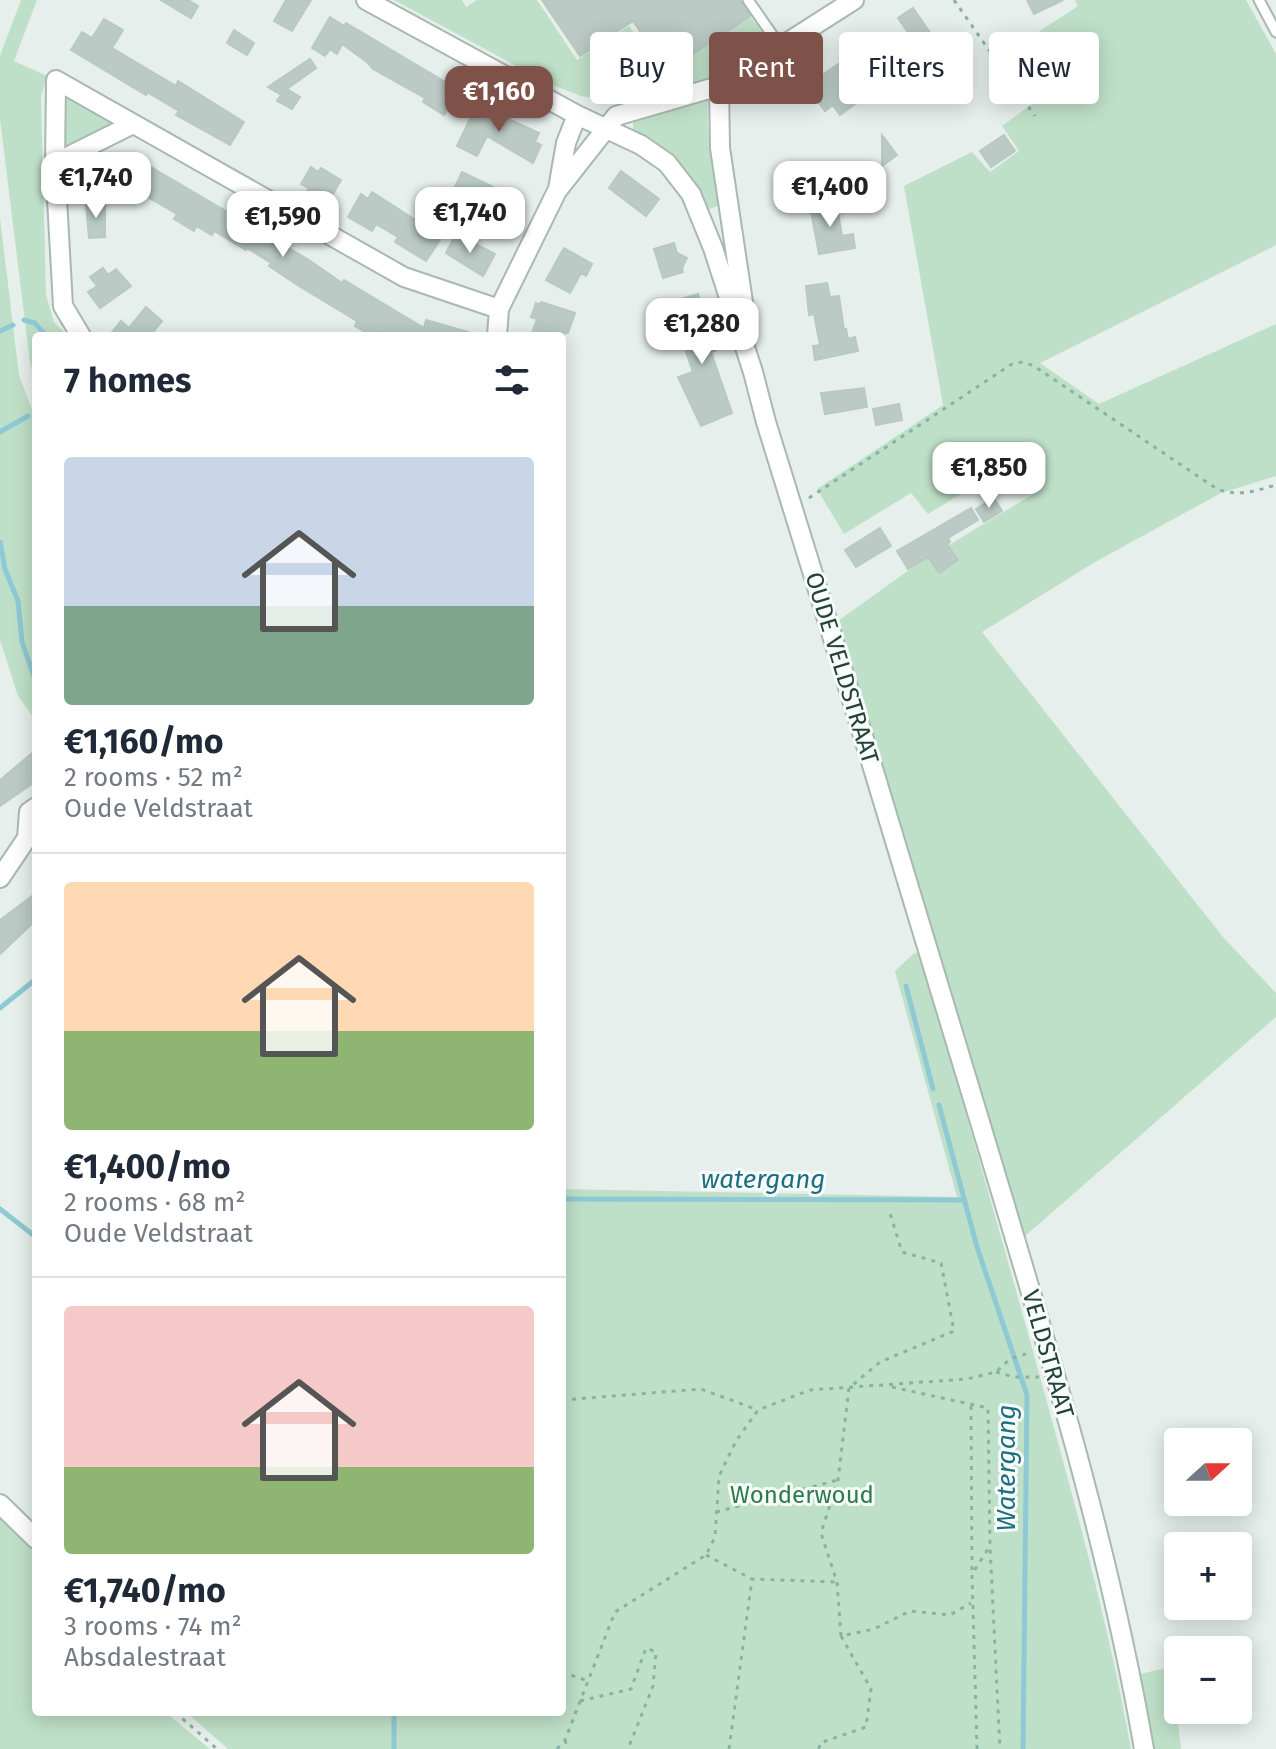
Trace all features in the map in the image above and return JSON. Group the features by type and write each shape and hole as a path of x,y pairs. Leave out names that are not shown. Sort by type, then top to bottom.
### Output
{"street":[{"name":"OUDE VELDSTRAAT","path":"366,0 405,24 577,115 641,145 667,163 691,194 713,248 753,372 933,963"},
{"path":"805,32 854,0"},
{"path":"79,332 63,306 55,163 56,80 404,277 499,309"},
{"path":"497,332 499,309 557,191 616,116 709,89"},
{"name":"OUDE VELDSTRAAT","path":"719,104 720,148 753,372"},
{"path":"557,191 566,143 577,115"},
{"path":"55,163 133,124"},
{"path":"0,878 32,839 29,812 32,810"},
{"name":"VELDSTRAAT","path":"933,963 1046,1342 1102,1543 1129,1658 1144,1749"},
{"path":"0,1504 32,1535"}],"lane":[{"path":"748,0 770,32"},
{"path":"1259,0 1276,32"}],"path":[{"path":"954,0 1035,116"},
{"path":"792,505 808,499 1012,364 1023,362 1034,366 1217,489 1242,494 1276,485"},
{"path":"819,1749 820,1743 866,1727 871,1689 841,1636 837,1582 821,1533 838,1480 849,1388 880,1362 954,1331 941,1263 902,1252 890,1213"},
{"path":"996,1372 1010,1359 1025,1354"},
{"path":"557,1749 565,1740 615,1612 706,1555 715,1537 719,1476 736,1441 758,1410 810,1390 967,1379 996,1372 1033,1378"},
{"path":"889,1386 988,1408 990,1546 1000,1749"},
{"path":"566,1400 701,1389 758,1410"},
{"path":"971,1405 971,1603 977,1749"},
{"path":"716,1512 838,1480"},
{"path":"972,1574 990,1546"},
{"path":"706,1555 752,1579 837,1582"},
{"path":"729,1749 752,1579"},
{"path":"841,1636 874,1629 910,1611 950,1615 971,1603"},
{"path":"580,1701 631,1689 646,1648 656,1652 653,1686 628,1749"},
{"path":"566,1673 588,1681"},
{"path":"180,1716 217,1749"},
{"path":"565,1740 568,1749"}],"green space":[{"path":"21,0 37,0 14,61 47,76 41,97 46,295 54,322 64,332 32,332 32,370 0,119 0,56"},
{"path":"394,0 462,0 466,7 477,0 537,0 577,60 590,52 590,97 550,84"},
{"path":"1075,0 1246,0 1276,54 1276,245 1040,363 1099,404 1276,324 1276,476 1221,493 1095,562 982,632 1223,937 1276,993 1276,1017 1024,1237 835,623 916,565 1035,493 1002,469 928,514 911,493 844,534 817,489 943,405 904,186 972,152 990,172 1019,151 1002,126 1032,104 1099,104 1099,32 1038,32 1078,6"},
{"path":"750,16 762,32 725,32"},
{"path":"629,26 633,32 620,32"},
{"path":"709,42 708,128 718,206 706,210 678,163 659,145 633,132 633,123 639,117 652,113 642,104 693,104 693,53"},
{"path":"67,95 112,120 112,126 69,148 65,144 63,101"},
{"path":"0,218 19,375 32,409 32,715 18,696 0,640"},
{"name":"Wonderwoud","path":"919,952 1079,1520 1131,1749 228,1749 191,1716 566,1716 566,1189 957,1197 895,971"},
{"path":"0,1511 32,1544 32,1716 170,1716 210,1749 0,1749"},
{"path":"1164,1669 1164,1724 1178,1724 1181,1749 1154,1749 1140,1674"}],"building":[{"path":"161,0 188,0 198,6 191,18"},
{"path":"286,0 311,0 292,31 274,21"},
{"path":"542,0 740,0 750,16 726,32 709,32 709,43 693,54 693,32 640,32 633,21 616,32 590,32 590,49 580,56"},
{"path":"1027,0 1063,0 1034,14"},
{"path":"913,8 930,32 908,32 898,18"},
{"path":"330,17 344,26 346,23 452,86 444,98 452,102 444,115 423,102 425,98 373,69 342,44 337,54 330,49 325,56 312,48"},
{"path":"104,19 123,30 112,48 176,86 178,81 244,122 230,145 176,115 179,111 71,50 82,32 92,38"},
{"path":"234,30 254,43 247,55 227,43"},
{"path":"310,59 316,68 287,89 300,97 292,109 277,101 283,92 280,94 268,87"},
{"path":"839,64 839,104 855,104 840,115 833,105 825,111 820,104 823,104 823,74"},
{"path":"477,104 539,133 535,142 541,145 533,163 487,136 477,156 457,146"},
{"path":"882,135 897,155 882,166"},
{"path":"1004,135 1015,151 991,167 980,151"},
{"path":"139,160 309,260 342,283 344,280 424,328 426,320 468,332 365,332 355,326 357,321 299,286 247,248 214,231 212,235 196,226 194,231 174,219 177,214 146,196 151,189 129,175"},
{"path":"311,167 318,172 321,168 341,180 328,203 301,184"},
{"path":"621,171 659,199 646,216 609,188"},
{"path":"462,172 495,188 483,213 451,195"},
{"path":"372,192 420,223 417,228 440,240 426,261 395,242 398,237 376,224 372,231 348,217 361,194 368,199"},
{"path":"836,201 842,236 853,234 855,248 819,254 810,206"},
{"path":"86,204 105,204 105,237 89,238"},
{"path":"456,234 495,254 483,276 446,253"},
{"path":"674,243 677,253 687,258 683,272 663,278 654,249"},
{"path":"564,248 592,264 586,276 581,273 570,293 546,280"},
{"path":"103,268 108,275 116,269 131,286 100,308 88,292 97,286 90,277"},
{"path":"827,283 830,297 839,296 844,330 848,339 855,337 858,351 815,360 813,346 820,345 814,314 809,315 806,286"},
{"path":"698,294 715,351 711,352 732,413 701,426 678,377 693,372 685,349 691,347 678,300"},
{"path":"541,302 575,313 568,333 532,332 537,319 531,317 536,303 540,305"},
{"path":"146,307 162,321 153,332 112,332 121,321 129,328"},
{"path":"864,388 867,407 825,414 821,393"},
{"path":"899,404 902,420 876,425 873,409"},
{"path":"994,498 1002,511 984,522 976,509"},
{"path":"971,508 978,520 948,538 950,542 947,544 958,560 939,573 928,557 908,569 897,551"},
{"path":"880,528 891,546 856,567 845,550"},
{"path":"32,753 32,784 0,806 0,780"},
{"path":"32,896 32,924 0,954 0,920"}],"waterway":[{"path":"24,320 35,323 43,332"},
{"path":"0,331 13,325"},
{"path":"0,432 28,416"},
{"path":"0,542 5,569 18,601 22,642 32,671"},
{"path":"0,1008 32,982"},
{"path":"906,986 933,1089"},
{"name":"Watergang","path":"939,1105 977,1247 1027,1395 1023,1749"},
{"name":"watergang","path":"566,1199 964,1200"},
{"path":"0,1209 32,1234"},
{"name":"watergang","path":"394,1716 394,1749"}]}
